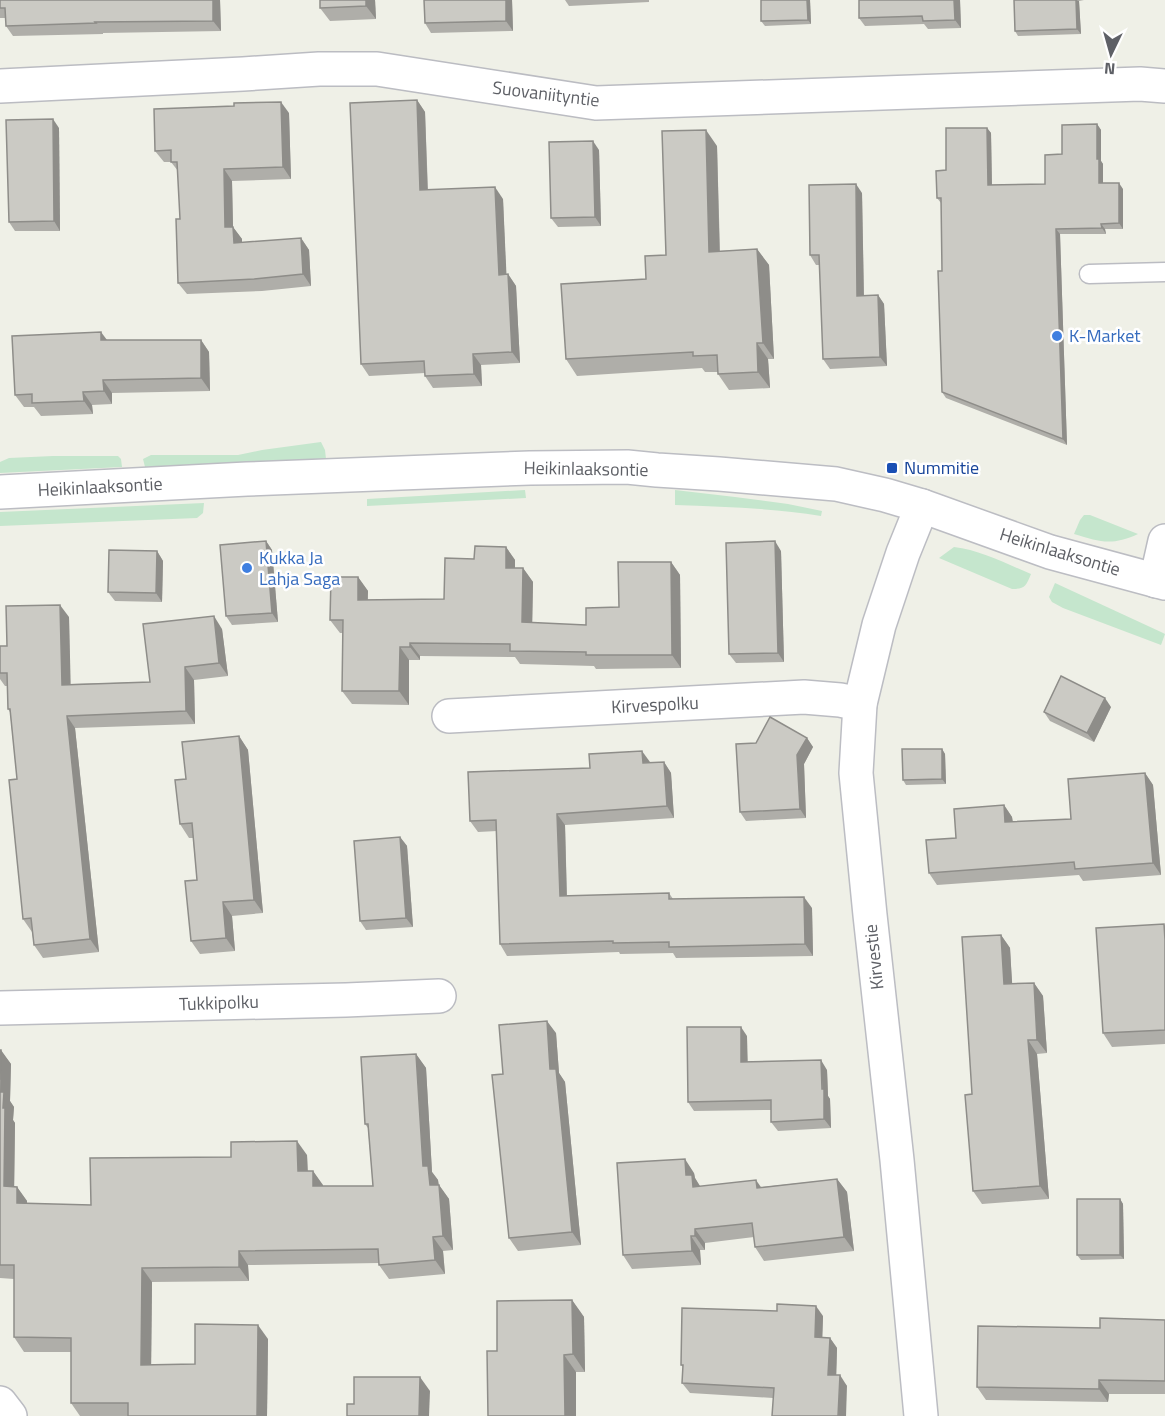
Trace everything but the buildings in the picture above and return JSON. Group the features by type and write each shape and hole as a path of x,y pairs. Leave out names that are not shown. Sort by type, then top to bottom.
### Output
{"street":[{"name":"Suovaniityntie","path":"0,86 319,69 377,69 596,103 1140,84 1165,86"},
{"name":"Heikinlaaksontie","path":"0,492 247,478 530,468 627,467 719,474 836,484 885,495 1050,552 1162,584"},
{"name":"Kirvestie","path":"921,1416 897,1154 856,773 860,704 881,620 903,553 922,506"},
{"path":"1162,584 1165,541"},
{"name":"Kirvespolku","path":"449,717 804,697 860,704"},
{"name":"Tukkipolku","path":"0,1008 439,996"},
{"path":"0,1403 10,1416"}],"lane":[{"path":"1089,274 1165,272"}],"green space":[{"path":"321,442 326,459 145,467 143,459 151,455 238,455"},
{"path":"118,456 122,467 0,473 0,462 9,458"},
{"path":"525,490 526,498 367,506 367,499"},
{"path":"675,490 788,504 822,511 821,516 730,507 675,505"},
{"path":"204,503 203,513 197,518 0,526 0,512"},
{"path":"1084,515 1090,515 1138,534 1106,542 1074,534"},
{"path":"954,547 983,554 1031,574 1025,586 1012,589 939,558"},
{"path":"1055,583 1165,634 1161,645 1052,602 1049,597"}],"place":[{"name":"K-Market","path":"1057,336"},
{"name":"Nummitie","path":"892,468"},
{"name":"Kukka Ja Lahja Saga","path":"247,568"}]}
